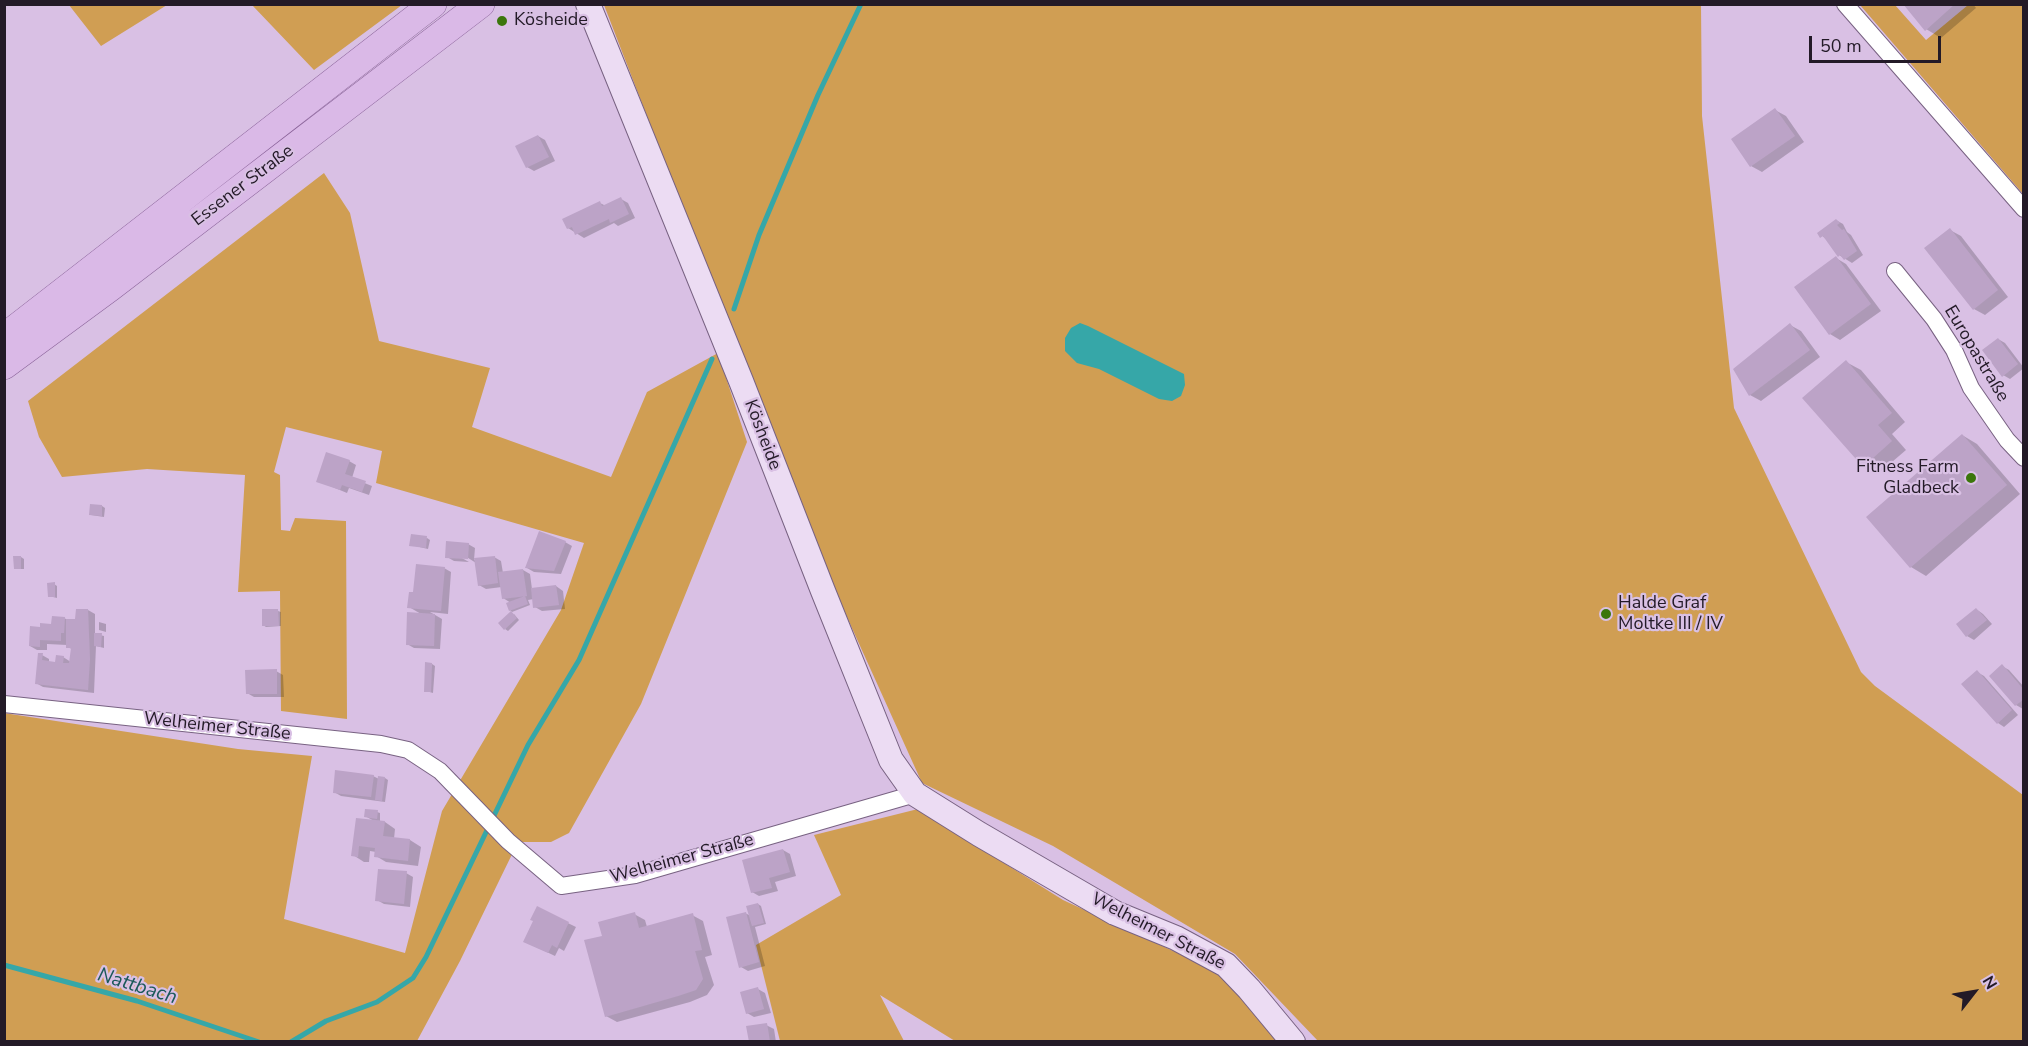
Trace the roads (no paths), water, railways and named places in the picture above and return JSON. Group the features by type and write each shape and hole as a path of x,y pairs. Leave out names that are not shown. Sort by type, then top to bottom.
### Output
{"main road":[{"name":"Essener Straße","path":"4,337 433,4"},
{"name":"Essener Straße","path":"4,366 110,288 481,4"}],"street":[{"name":"Kösheide","path":"588,4 741,381 876,724 891,760 915,794"},
{"path":"1845,4 2024,208"},
{"name":"Europastraße","path":"1895,271 1934,319 1954,350 1971,388 2007,440 2024,458"},
{"name":"Welheimer Straße","path":"4,704 381,744 408,750 440,771 508,841 561,886 635,875 915,794 1115,913 1176,938 1226,965 1293,1041"}],"waterway":[{"path":"734,309 759,235 818,95 861,4"},
{"path":"291,1042 326,1021 377,1002 413,978 426,957 528,745 579,660 712,359"},
{"name":"Nattbach","path":"4,965 137,1001 259,1042"}],"place":[{"name":"Kösheide","path":"502,21"},
{"name":"Fitness Farm Gladbeck","path":"1971,478"},
{"name":"Halde Graf Moltke III / IV","path":"1606,614"}]}
